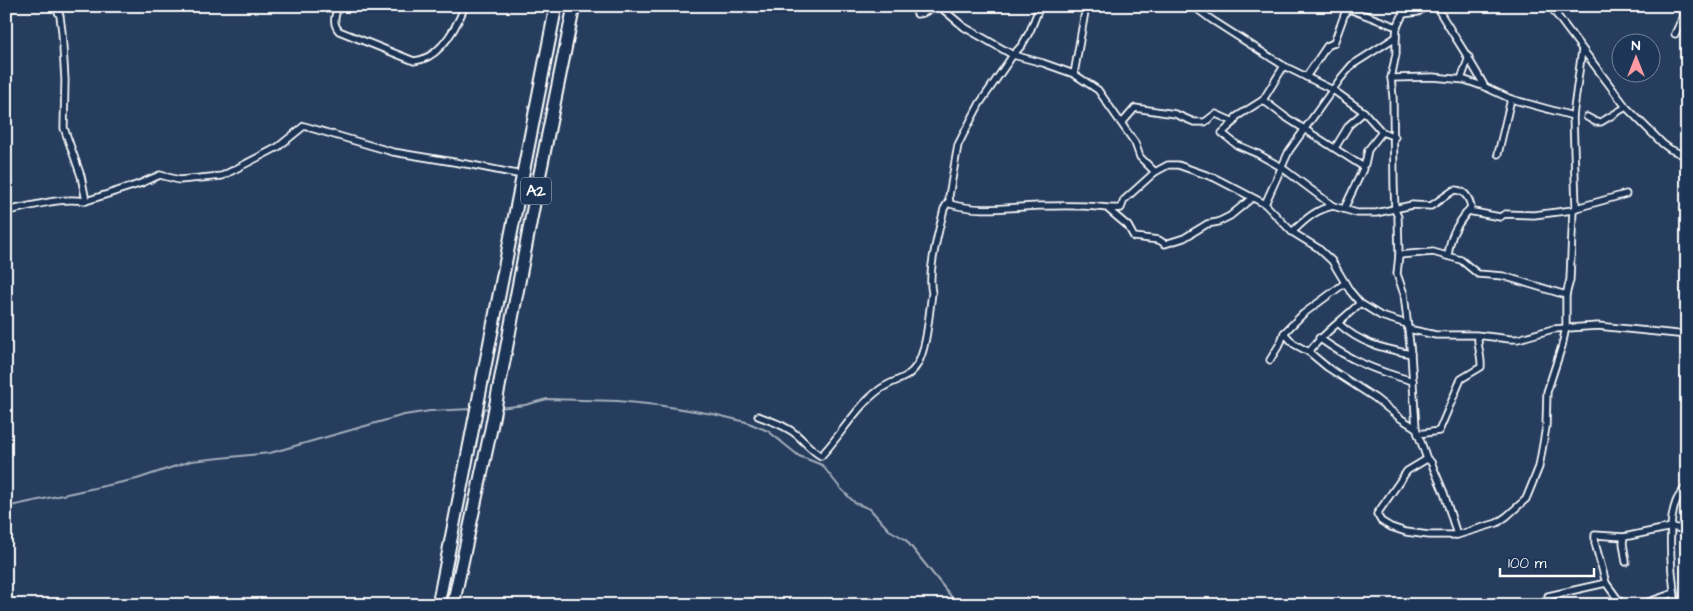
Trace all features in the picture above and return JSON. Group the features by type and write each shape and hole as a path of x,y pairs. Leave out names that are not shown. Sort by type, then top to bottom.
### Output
{"highway":[{"name":"A2","path":"438,605 556,6"},
{"name":"A2","path":"453,605 491,429 574,6"}],"street":[{"path":"56,6 60,16 62,32 65,80 64,128 81,176 86,201"},
{"path":"338,6 334,21 339,31 414,61 430,56 442,46 457,24 464,6"},
{"path":"906,6 914,6 918,14 937,6 964,27 1013,55 1074,74 1098,90 1135,143 1140,157 1155,172"},
{"path":"758,416 781,424 797,435 809,449 821,456 859,410 880,389 905,378 916,366 922,355 932,294 930,285 933,262 944,209 948,202 960,141 980,104 1013,55 1022,45 1040,6"},
{"path":"1074,74 1086,6"},
{"path":"1193,6 1284,66 1333,90 1364,112 1382,132 1394,136"},
{"path":"1341,6 1397,27"},
{"path":"1402,6 1403,14 1397,27 1396,54 1390,78 1394,97 1393,162 1399,255 1397,274 1404,294 1414,381 1417,431 1427,458 1431,462 1444,493 1458,535"},
{"path":"1403,14 1418,12 1428,6"},
{"path":"1436,6 1454,37 1469,57 1485,86"},
{"path":"1550,6 1626,107 1663,144 1687,156"},
{"path":"1675,34 1687,8"},
{"path":"1306,77 1327,46 1334,43 1346,10 1351,10"},
{"path":"1265,204 1289,151 1352,65 1396,37"},
{"path":"1427,458 1406,471 1377,514 1377,517 1390,527 1406,532 1430,535 1458,535 1485,528 1508,516 1526,499 1539,467 1546,428 1547,392 1566,327 1566,295 1570,280 1574,209 1573,116 1582,50"},
{"path":"1461,79 1469,57"},
{"path":"1284,66 1263,100 1236,117 1234,122 1222,133 1237,145 1282,167 1333,206 1344,209 1376,213 1412,205 1431,206 1443,196 1456,190 1462,191 1470,200 1471,207 1454,229 1449,244 1448,256"},
{"path":"1390,78 1433,77 1461,79 1485,86 1511,99 1573,116"},
{"path":"1498,154 1511,99"},
{"path":"1263,100 1284,116 1362,166"},
{"path":"1587,117 1596,122 1601,122 1626,107"},
{"path":"1120,121 1136,108 1175,114 1194,122 1206,122 1214,114 1234,122"},
{"path":"1335,148 1349,125 1364,112"},
{"path":"6,211 52,201 72,199 86,201 140,184 160,175 179,180 222,176 278,147 304,126 394,152 522,175"},
{"path":"1344,209 1363,170 1362,166 1365,164 1368,150 1382,132"},
{"path":"948,202 980,209 998,210 1039,206 1098,207 1109,210 1121,208 1124,200 1155,172 1168,166 1178,165 1215,178 1265,204 1292,232 1326,254 1360,303 1381,316 1407,326 1436,335 1518,339 1566,327 1614,327 1687,335"},
{"path":"1468,211 1500,217 1505,214 1534,215 1574,209 1626,194"},
{"path":"1109,210 1128,226 1134,237 1159,240 1165,244 1184,238 1207,224 1218,222 1230,216 1252,198"},
{"path":"1292,232 1315,212 1322,208 1333,206"},
{"path":"1399,255 1428,252 1448,256 1466,262 1478,274 1503,276 1566,295"},
{"path":"1270,360 1284,333 1303,314 1345,283"},
{"path":"1308,352 1319,338 1339,324 1360,303"},
{"path":"1339,324 1346,331 1368,344 1411,354"},
{"path":"1284,333 1294,344 1375,398 1417,431 1439,430 1462,378 1481,367 1477,338 1482,336"},
{"path":"1319,338 1379,372 1414,381"},
{"path":"1676,605 1671,575 1672,527 1676,502 1687,486"},
{"path":"1622,605 1606,583 1595,544 1595,535 1624,537 1672,527 1687,530"},
{"path":"1624,537 1622,543 1626,562"},
{"path":"1548,605 1548,596 1606,583"},
{"path":"1640,605 1674,593"}],"waterway":[{"path":"499,408 525,405 547,399 618,401 713,414 746,422 768,431 799,456 822,465 855,503 870,509 889,530 905,539 958,605"},
{"path":"482,409 492,408"},
{"path":"6,507 137,479 191,461 270,453 404,415 430,411 472,409"}]}
